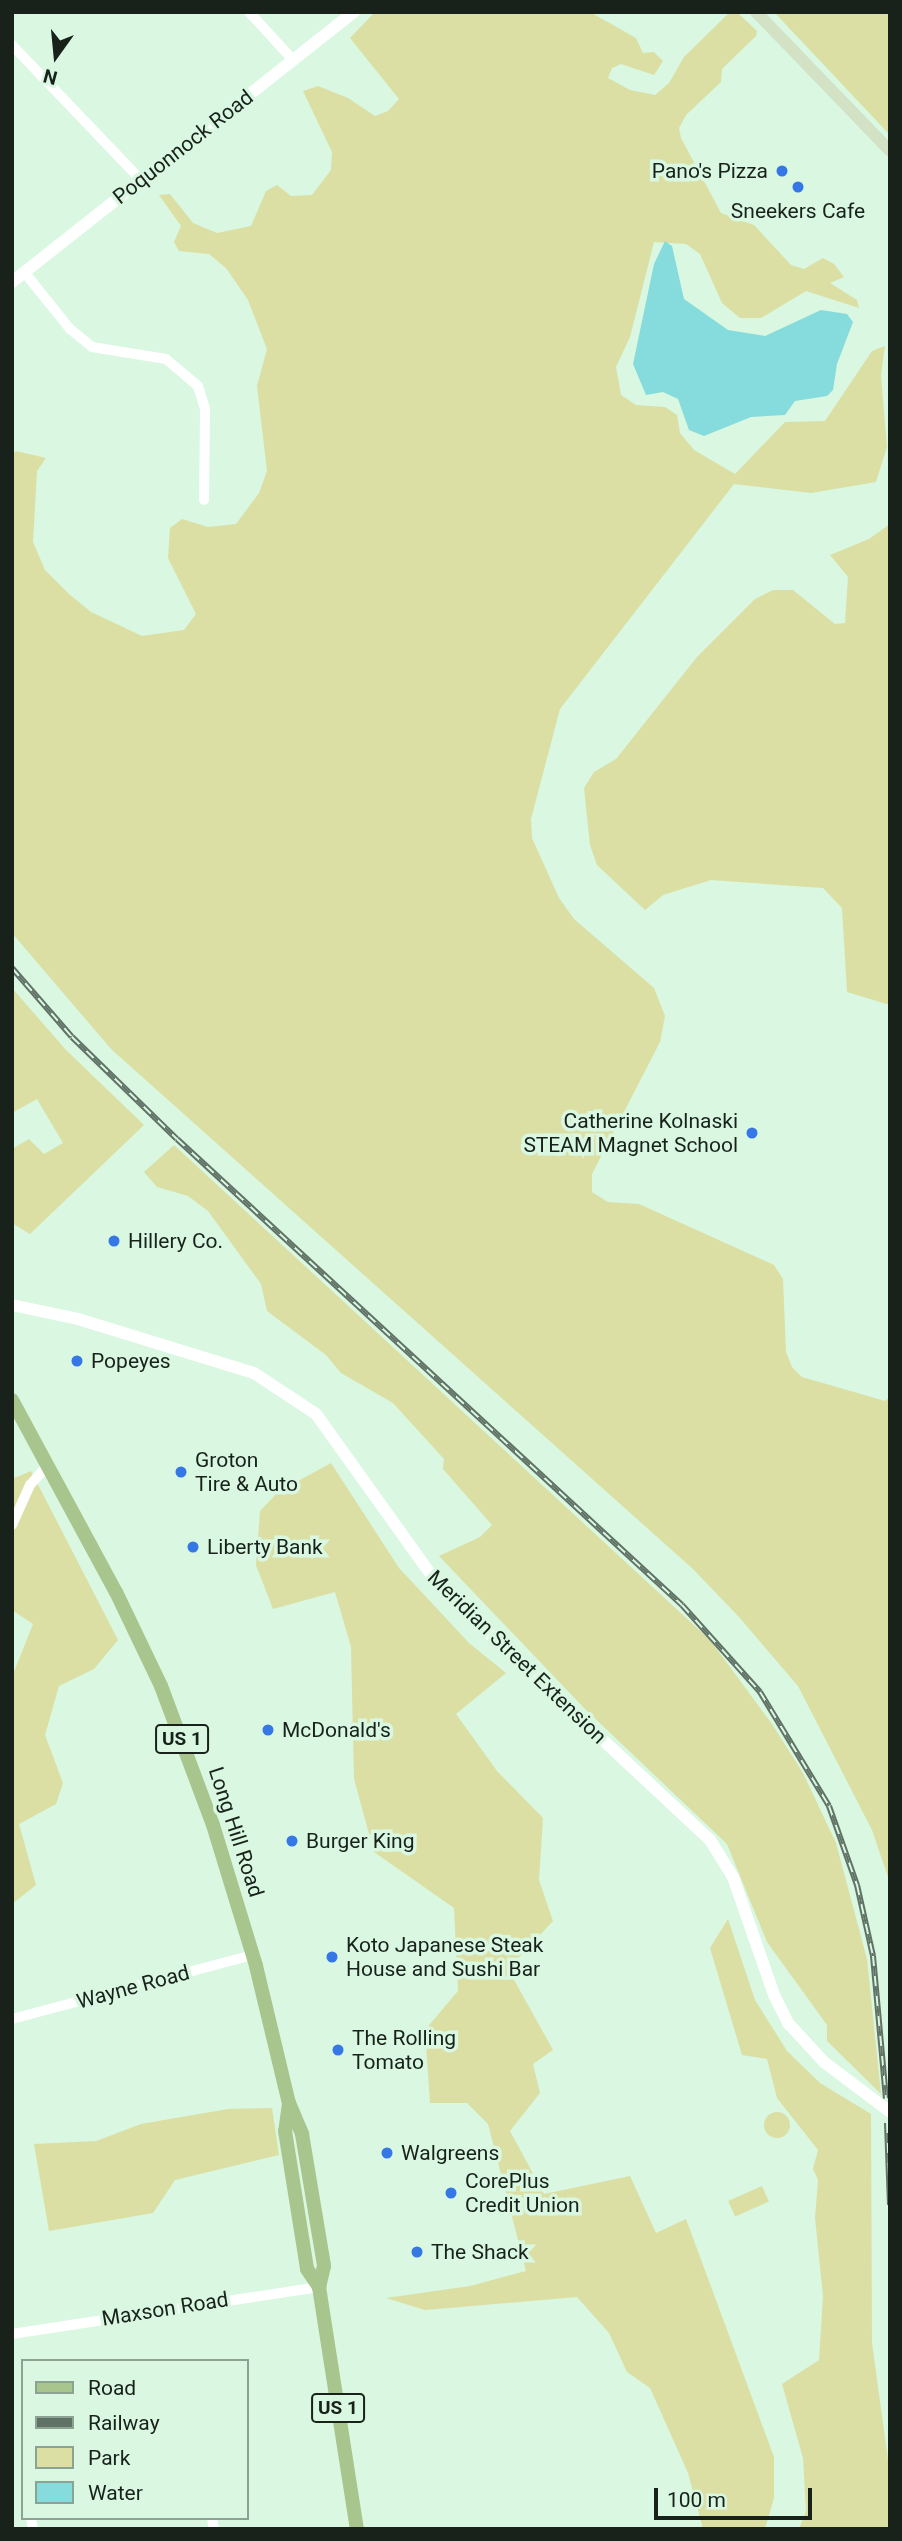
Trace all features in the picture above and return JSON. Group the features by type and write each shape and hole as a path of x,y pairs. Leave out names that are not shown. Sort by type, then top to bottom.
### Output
{"main road":[{"path":"756,12 890,151"},
{"name":"Long Hill Road","path":"12,1400 161,1686 213,1825 253,1955 289,2103 285,2131 288,2153 307,2269 318,2287 357,2529"}],"street":[{"path":"249,12 293,60"},
{"name":"Poquonnock Road","path":"12,282 354,12"},
{"path":"12,45 141,180"},
{"path":"25,273 70,329 92,347 166,359 198,386 205,409 204,500"},
{"name":"Meridian Street Extension","path":"12,1305 78,1319 254,1373 316,1414 442,1590 710,1840 733,1877 769,1983 789,2024 824,2062 890,2112"},
{"path":"12,1525 30,1486 47,1466"},
{"name":"Wayne Road","path":"12,2019 253,1955"},
{"name":"Maxson Road","path":"12,2334 318,2287"}],"green space":[{"path":"375,12 590,12 636,38 643,53 654,52 663,61 654,75 621,64 612,68 608,78 630,90 655,95 669,83 684,57 730,12 737,12 757,31 756,36 722,69 721,82 686,115 679,128 681,138 721,213 754,225 791,265 804,269 823,258 834,264 844,277 830,283 857,300 859,308 806,291 761,318 740,318 722,303 700,254 686,244 654,242 630,337 616,367 621,395 636,405 665,407 677,415 680,433 694,450 735,474 785,422 825,421 872,351 885,346 881,375 887,447 876,482 811,493 734,484 560,709 531,819 532,838 559,898 574,919 654,988 665,1016 660,1042 592,1174 592,1192 608,1202 639,1204 774,1265 783,1279 786,1352 792,1367 802,1377 885,1401 890,1397 890,1883 872,1830 798,1686 739,1617 693,1569 111,1049 12,933 12,456 16,451 46,458 37,471 33,542 45,570 91,612 142,636 184,630 196,614 168,558 170,528 182,519 208,527 236,524 259,493 267,471 257,386 267,349 248,300 226,268 209,254 179,251 174,242 181,226 159,195 170,194 193,223 217,233 251,226 266,191 277,185 291,196 312,195 331,170 332,152 303,91 318,86 348,98 375,116 388,111 399,99 350,38"},
{"path":"774,12 890,12 890,135"},
{"path":"890,524 890,1005 847,992 842,908 823,888 711,880 663,895 645,910 597,865 590,845 584,788 594,772 616,759 697,657 755,599 773,590 793,590 835,624 845,623 848,577 830,555 869,539"},
{"path":"12,988 66,1050 144,1125 30,1234 12,1223 12,1149 29,1139 44,1154 63,1143 37,1099 12,1113"},
{"path":"174,1145 710,1640 772,1724 803,1773 836,1843 867,1959 881,2094 827,2041 827,2025 767,1942 727,1844 585,1709 439,1556 480,1537 492,1525 443,1469 444,1459 393,1403 341,1373 326,1355 267,1311 261,1284 208,1211 188,1196 157,1187 144,1172"},
{"path":"331,1463 399,1568 469,1643 506,1673 456,1714 497,1771 543,1818 539,1880 553,1921 508,1969 553,2050 533,2064 540,2093 510,2131 544,2194 630,2176 656,2233 686,2219 774,2457 774,2498 765,2529 703,2529 688,2473 650,2388 627,2372 609,2333 577,2297 425,2310 386,2298 470,2286 526,2271 488,2124 467,2103 430,2103 425,2030 458,1991 454,1908 374,1852 354,1779 351,1647 335,1592 273,1609 256,1565 260,1511 278,1492"},
{"path":"31,1471 118,1640 94,1669 59,1686 45,1735 63,1783 56,1804 19,1824 36,1885 12,1904 12,1677 33,1624 12,1610 12,1479"},
{"path":"728,1919 755,2000 787,2051 820,2083 871,2114 872,2343 890,2474 890,2529 799,2529 806,2511 803,2458 782,2384 819,2360 823,2296 815,2218 818,2180 813,2169 818,2150 777,2098 767,2059 742,2055 710,1948"},
{"path":"272,2108 279,2155 175,2180 153,2213 49,2231 34,2144 96,2141 141,2124 228,2109"},
{"path":"777,2112 786,2116 790,2125 786,2134 777,2138 768,2134 764,2125 768,2116"},
{"path":"762,2186 769,2202 735,2217 728,2201"}],"water":[{"path":"665,241 672,246 684,299 728,330 765,336 821,310 847,314 853,322 837,364 833,390 827,396 795,401 785,415 751,417 704,436 689,430 678,399 663,392 646,395 633,364 654,264"}],"railway":[{"path":"12,968 72,1037 177,1139 682,1605 760,1692 829,1806 857,1885 873,1956 886,2098"},
{"path":"887,2123 890,2205"}],"place":[{"name":"Pano's Pizza","path":"782,171"},
{"name":"Sneekers Cafe","path":"798,187"},
{"name":"Catherine Kolnaski STEAM Magnet School","path":"752,1133"},
{"name":"Hillery Co.","path":"114,1241"},
{"name":"Popeyes","path":"77,1361"},
{"name":"Groton Tire & Auto","path":"181,1472"},
{"name":"Liberty Bank","path":"193,1547"},
{"name":"McDonald's","path":"268,1730"},
{"name":"Burger King","path":"292,1841"},
{"name":"Koto Japanese Steak House and Sushi Bar","path":"332,1957"},
{"name":"The Rolling Tomato","path":"338,2050"},
{"name":"Walgreens","path":"387,2153"},
{"name":"CorePlus Credit Union","path":"451,2193"},
{"name":"The Shack","path":"417,2252"}]}
